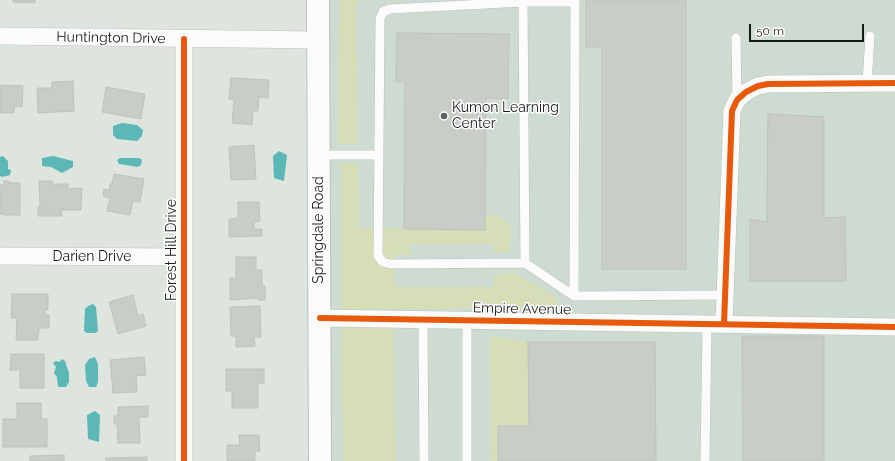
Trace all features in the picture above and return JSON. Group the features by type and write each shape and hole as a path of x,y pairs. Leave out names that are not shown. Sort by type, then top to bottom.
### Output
{"main road":[{"name":"Springdale Road","path":"318,0 320,461"}],"street":[{"name":"Huntington Drive","path":"0,36 318,40"},
{"name":"Forest Hill Drive","path":"184,39 184,461"},
{"path":"715,324 725,295 732,111 737,100 746,92 758,86 768,84 895,83"},
{"name":"Darien Drive","path":"0,256 184,257"},
{"name":"Empire Avenue","path":"320,318 895,327"}],"lane":[{"path":"523,1 525,263"},
{"path":"574,296 575,1 523,1 390,9 383,12 380,19 378,250 378,256 383,262 390,264 525,263 574,296 725,295"},
{"path":"867,83 870,36"},
{"path":"736,38 737,100"},
{"path":"319,155 379,155"},
{"path":"423,320 424,461"},
{"path":"467,320 467,461"},
{"path":"705,461 715,324"}],"shaded area":[{"path":"318,0 895,0 895,461 320,461"}],"green space":[{"path":"340,0 360,0 356,3 357,144 338,144"},
{"path":"341,163 358,164 359,228 485,230 485,214 499,216 511,225 510,251 494,253 494,244 410,244 410,255 395,255 395,287 494,287 494,275 514,273 558,298 557,308 341,309"},
{"path":"341,318 393,319 396,461 343,461"},
{"path":"490,336 528,342 529,426 498,426 498,461 491,461"}],"water":[{"path":"122,123 137,125 143,130 142,136 137,141 117,139 113,135 113,126"},
{"path":"279,151 287,155 284,181 274,178 273,156"},
{"path":"3,156 8,161 8,169 11,170 10,175 2,177 0,176 0,157"},
{"path":"53,156 73,161 73,167 62,173 51,167 42,166 42,158"},
{"path":"120,158 139,158 142,160 141,165 138,167 119,164 117,160"},
{"path":"93,304 96,307 98,331 95,333 87,333 84,331 85,309"},
{"path":"95,357 98,364 98,382 96,387 89,387 86,381 85,365 89,359"},
{"path":"62,359 65,361 69,373 69,382 66,387 58,387 57,377 54,373 56,367 53,363 56,361 59,362"},
{"path":"95,411 100,415 99,442 88,439 87,415"}],"building":[{"path":"13,0 35,0 35,3 13,2"},
{"path":"586,0 686,0 686,269 602,269 602,47 586,47"},
{"path":"397,33 509,34 508,99 486,98 485,230 404,229 405,82 396,82"},
{"path":"231,78 269,80 268,98 259,97 258,111 253,111 252,125 232,123 234,100 229,99"},
{"path":"73,81 74,111 38,113 37,88 52,88 52,82"},
{"path":"0,85 23,86 22,107 14,106 14,113 0,113"},
{"path":"106,87 145,94 141,119 102,112"},
{"path":"768,114 824,117 824,218 845,217 846,281 750,281 750,219 767,222"},
{"path":"254,145 256,179 231,180 229,147"},
{"path":"114,174 144,179 140,202 133,201 130,215 107,211 110,198 103,196 104,189 109,190"},
{"path":"4,181 9,181 9,183 20,183 20,215 0,214 0,185 4,185"},
{"path":"39,181 52,181 52,184 68,184 68,189 82,188 81,210 61,210 62,216 38,216 38,207 40,207"},
{"path":"238,202 259,202 260,221 254,222 254,229 262,229 262,236 229,237 229,219 238,218"},
{"path":"236,257 256,257 256,270 262,270 262,286 265,286 265,300 258,300 258,298 230,300 230,278 236,278"},
{"path":"12,294 48,294 48,310 45,310 45,315 49,315 49,328 39,328 38,340 16,340 17,318 11,318"},
{"path":"133,295 138,316 143,314 146,326 118,334 109,302"},
{"path":"260,306 261,337 254,337 255,346 236,347 236,336 231,336 230,307"},
{"path":"742,336 824,336 824,461 743,461"},
{"path":"528,342 655,342 656,461 498,461 498,426 529,426"},
{"path":"11,354 44,354 44,388 20,388 20,370 10,370"},
{"path":"144,357 146,375 136,376 137,392 113,393 110,360"},
{"path":"226,369 264,369 264,383 258,383 258,408 232,408 232,391 226,391"},
{"path":"17,403 41,403 41,419 47,419 47,447 3,447 3,419 17,419"},
{"path":"148,406 148,417 139,417 140,443 118,443 117,424 114,424 114,416 118,416 118,407"},
{"path":"239,435 259,435 260,451 255,451 255,461 227,461 227,445 240,445"},
{"path":"64,455 64,461 30,461 30,456"},
{"path":"147,457 147,461 106,461 106,458"}],"cycle path":[{"path":"184,39 184,461"},
{"path":"724,324 732,111 737,100 746,92 758,86 768,84 895,83"},
{"path":"320,318 895,327"}],"place":[{"name":"Kumon Learning Center","path":"444,116"}]}
